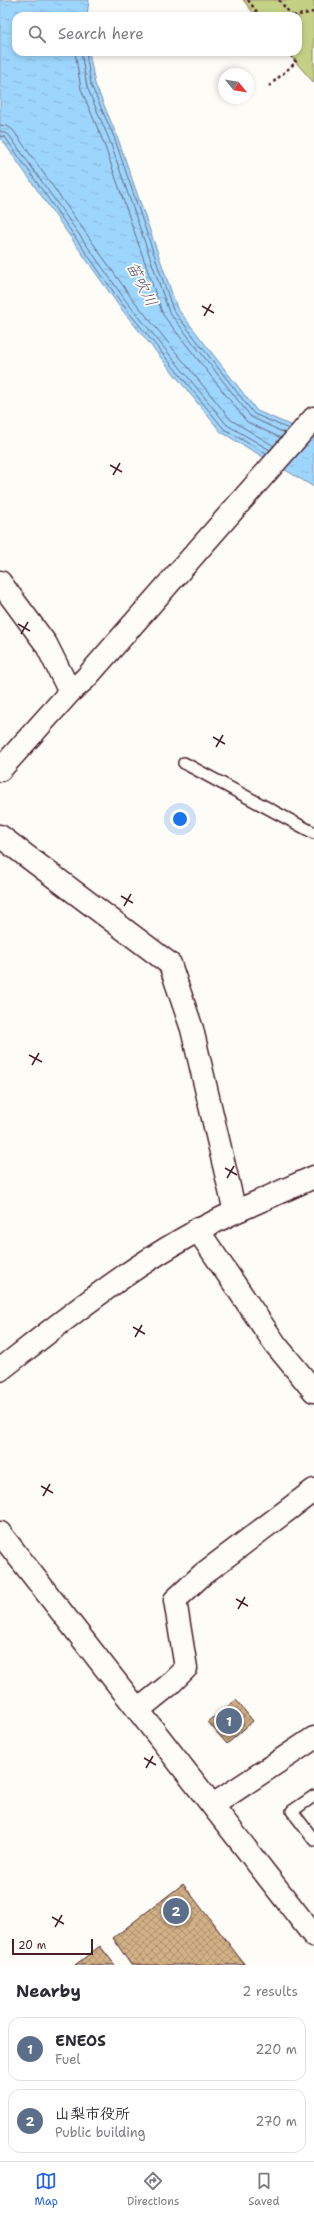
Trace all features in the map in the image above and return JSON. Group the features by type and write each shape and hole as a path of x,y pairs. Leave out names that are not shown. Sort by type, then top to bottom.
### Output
{"street":[{"path":"0,770 78,686 314,418"},
{"path":"0,582 78,686"},
{"path":"0,836 170,964 192,1029 235,1212"},
{"path":"0,1370 82,1307 160,1251 197,1229 314,1177"},
{"path":"197,1229 276,1345 314,1391"},
{"path":"138,1710 168,1686 186,1668 175,1600 203,1574 314,1490"},
{"path":"0,1533 314,1936"},
{"path":"213,1806 314,1738"}],"lane":[{"path":"184,762 314,833"},
{"path":"314,1796 292,1811 314,1840"}],"path":[{"path":"248,0 257,12"},
{"path":"279,0 289,12"},
{"path":"302,14 314,12"},
{"path":"269,86 296,62 291,56"}],"green space":[{"path":"243,0 314,0 314,83 290,56 302,56 302,12 253,12"}],"water":[{"name":"笛吹川","path":"0,0 89,0 88,12 12,12 12,56 90,56 95,84 117,136 177,308 257,411 314,435 314,487 221,432 119,306 0,137"}],"building":[{"path":"236,1700 253,1721 227,1744 208,1722"},
{"path":"183,1884 245,1965 131,1965 113,1938"},
{"path":"100,1946 115,1965 75,1965"}],"place":[{"name":"ENEOS","path":"229,1721"},
{"name":"山梨市役所","path":"176,1911"}]}
